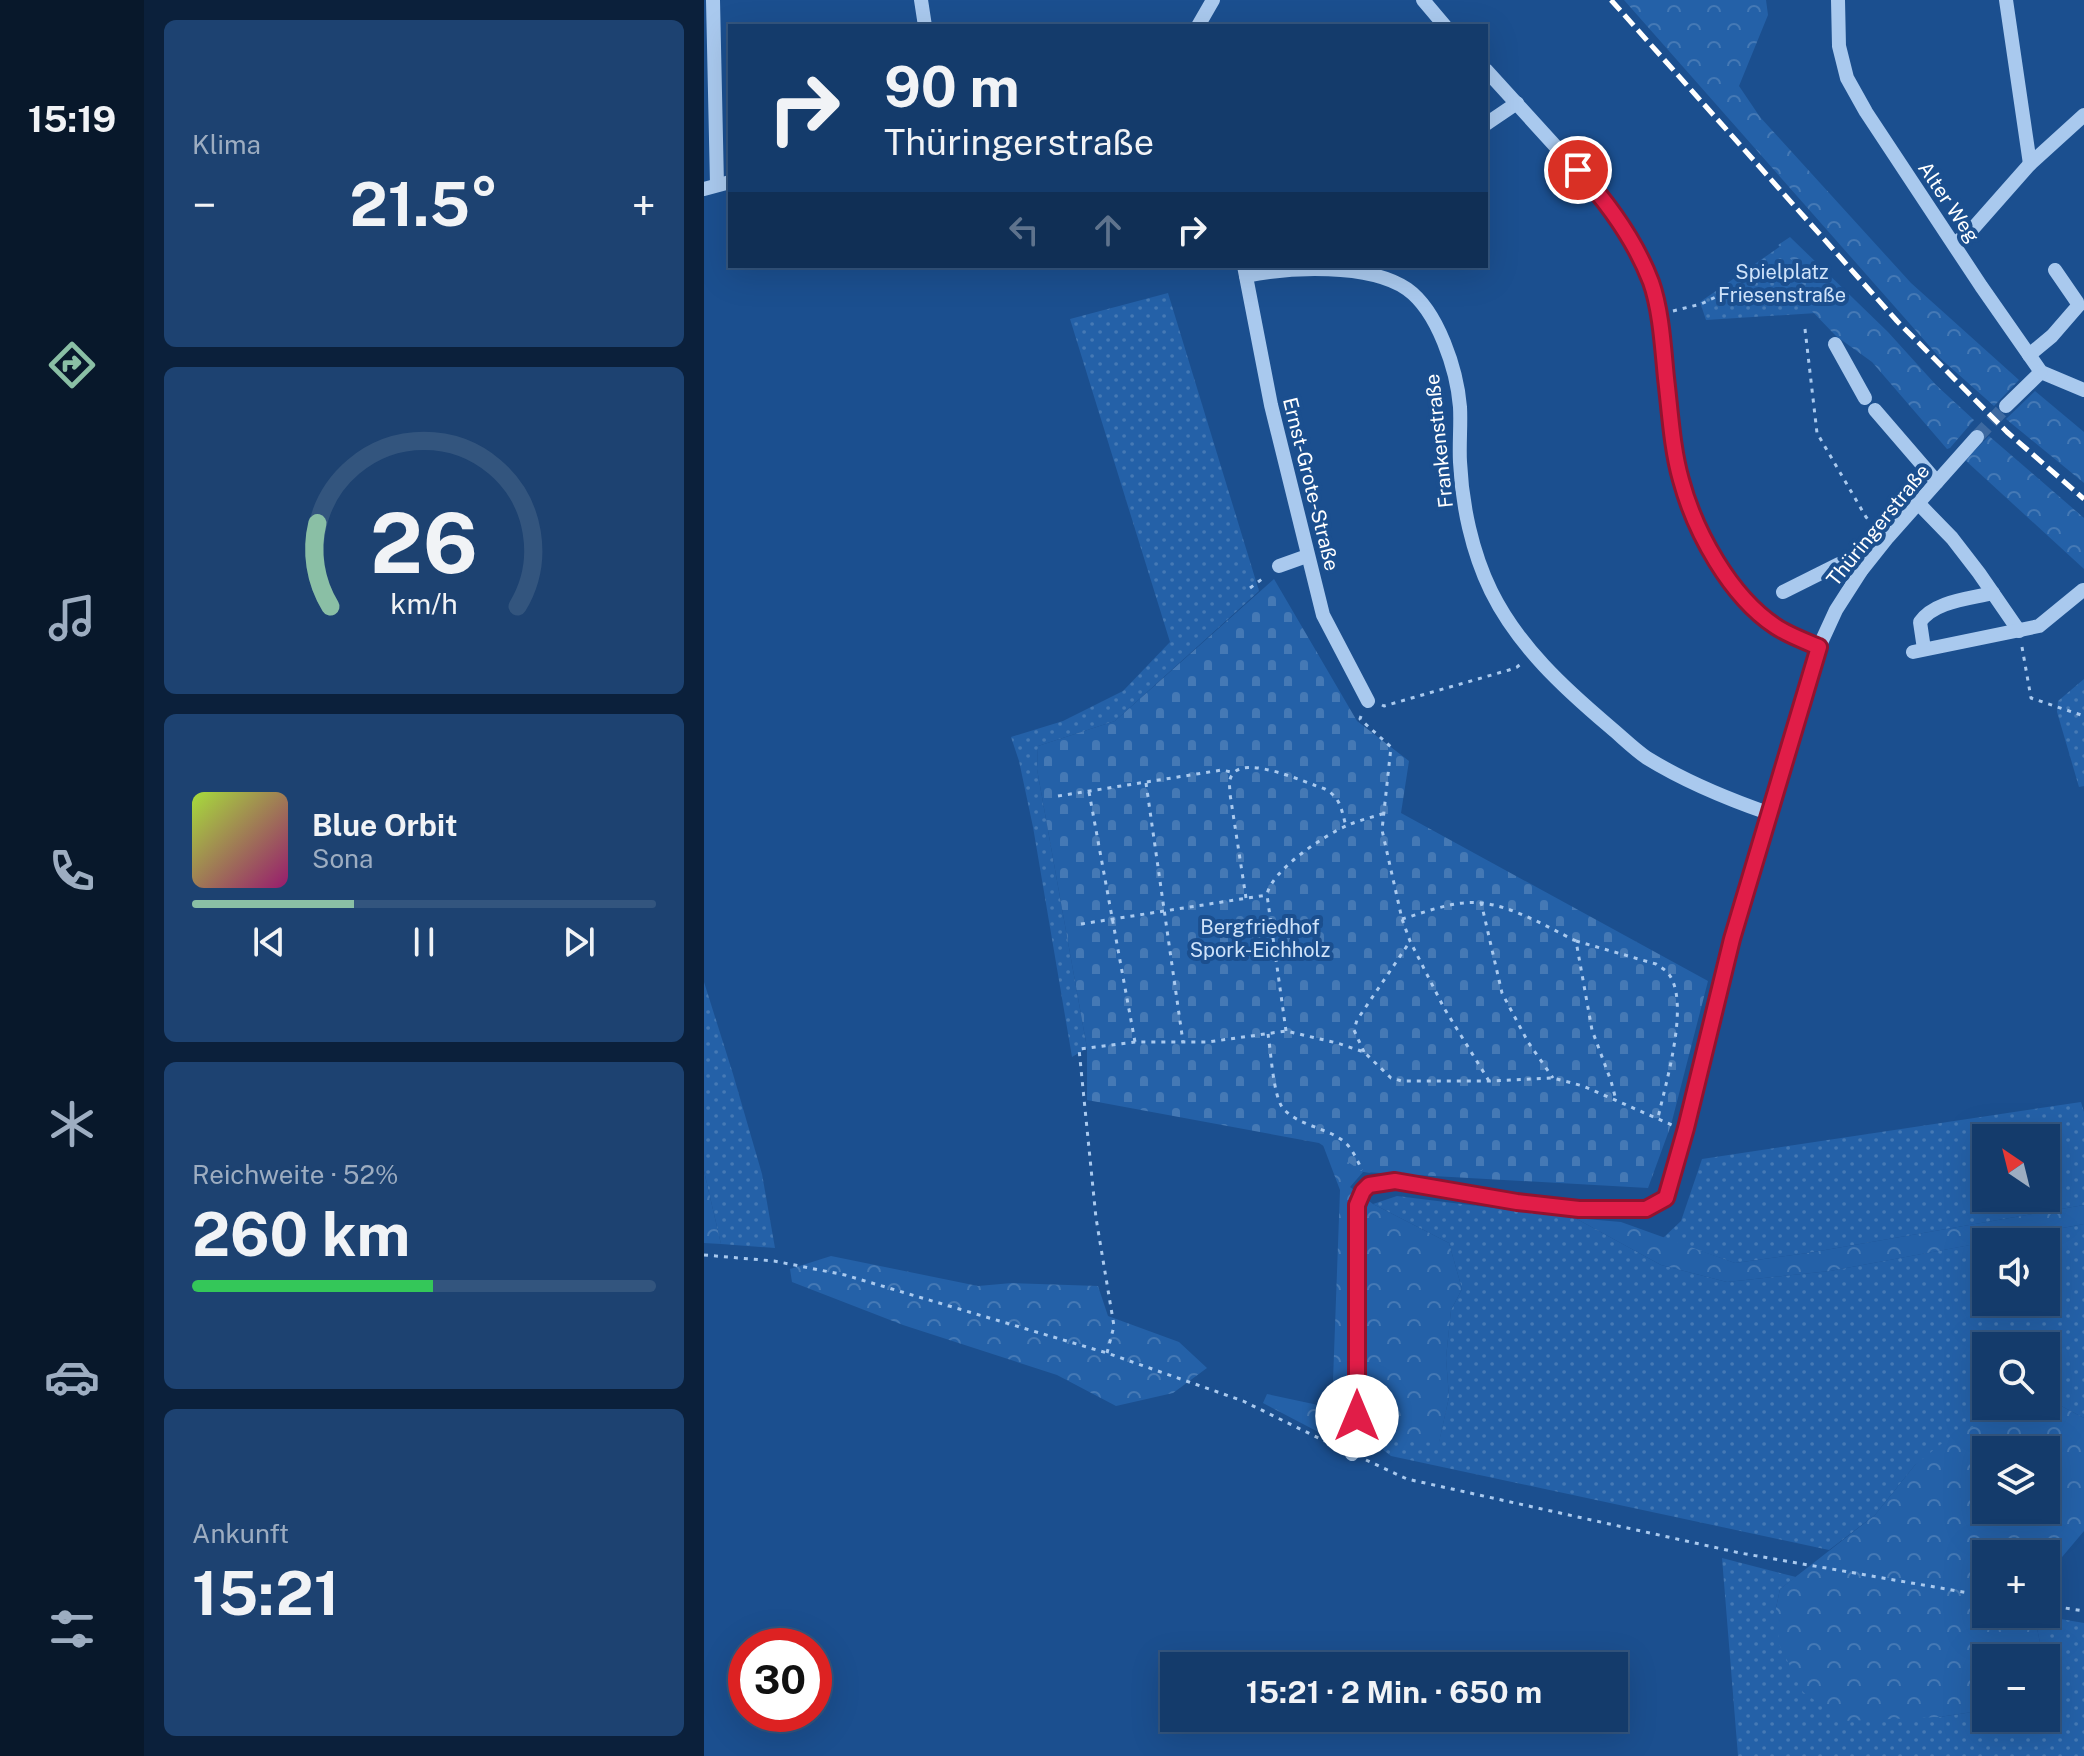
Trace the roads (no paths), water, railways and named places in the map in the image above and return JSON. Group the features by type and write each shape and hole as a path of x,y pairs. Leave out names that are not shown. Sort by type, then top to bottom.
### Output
{"street":[{"path":"713,0 717,185"},
{"path":"921,0 925,24"},
{"path":"1199,24 1212,0"},
{"path":"1423,0 1443,24"},
{"name":"Alter Weg","path":"1838,0 1839,46 1847,78 1866,112 2041,372"},
{"path":"2006,0 2030,164"},
{"path":"1488,72 1598,193 1633,243 1652,284 1680,478 1691,511 1715,559 1752,608 1776,627 1819,647"},
{"path":"1488,123 1517,103"},
{"path":"1954,244 1969,233 2030,164 2084,115"},
{"name":"Frankenstraße","path":"1245,271 1325,269 1358,273 1405,288 1420,301 1444,339 1455,374 1460,406 1460,465 1468,518 1476,552 1491,590 1509,623 1571,694 1645,757 1713,794 1768,813"},
{"path":"2029,355 2052,336 2078,306 2055,270"},
{"name":"Ernst-Grote-Straße","path":"1245,271 1271,405 1323,615 1368,700"},
{"path":"1835,344 1865,398"},
{"path":"2006,406 2041,372 2084,390"},
{"path":"1875,410 1937,482"},
{"name":"Thüringerstraße","path":"1352,1454 1357,1416 1357,1205 1369,1185 1395,1181 1517,1202 1579,1209 1646,1209 1666,1198 1732,939 1819,647 1836,610 1861,571 1977,437"},
{"path":"1919,504 1952,538 2019,631"},
{"path":"1279,566 1307,556"},
{"path":"1783,592 1839,564 1861,571"},
{"path":"1993,593 1936,607 1927,613 1920,622 1919,650 2039,626 2083,590"}],"tunnel":[{"path":"1977,437 2006,406"}],"railway":[{"path":"1611,0 1897,321 2007,432 2084,499"}],"park label":[{"name":"Spielplatz Friesenstraße","path":"1782,284"},
{"name":"Bergfriedhof Spork-Eichholz","path":"1260,938"}]}
